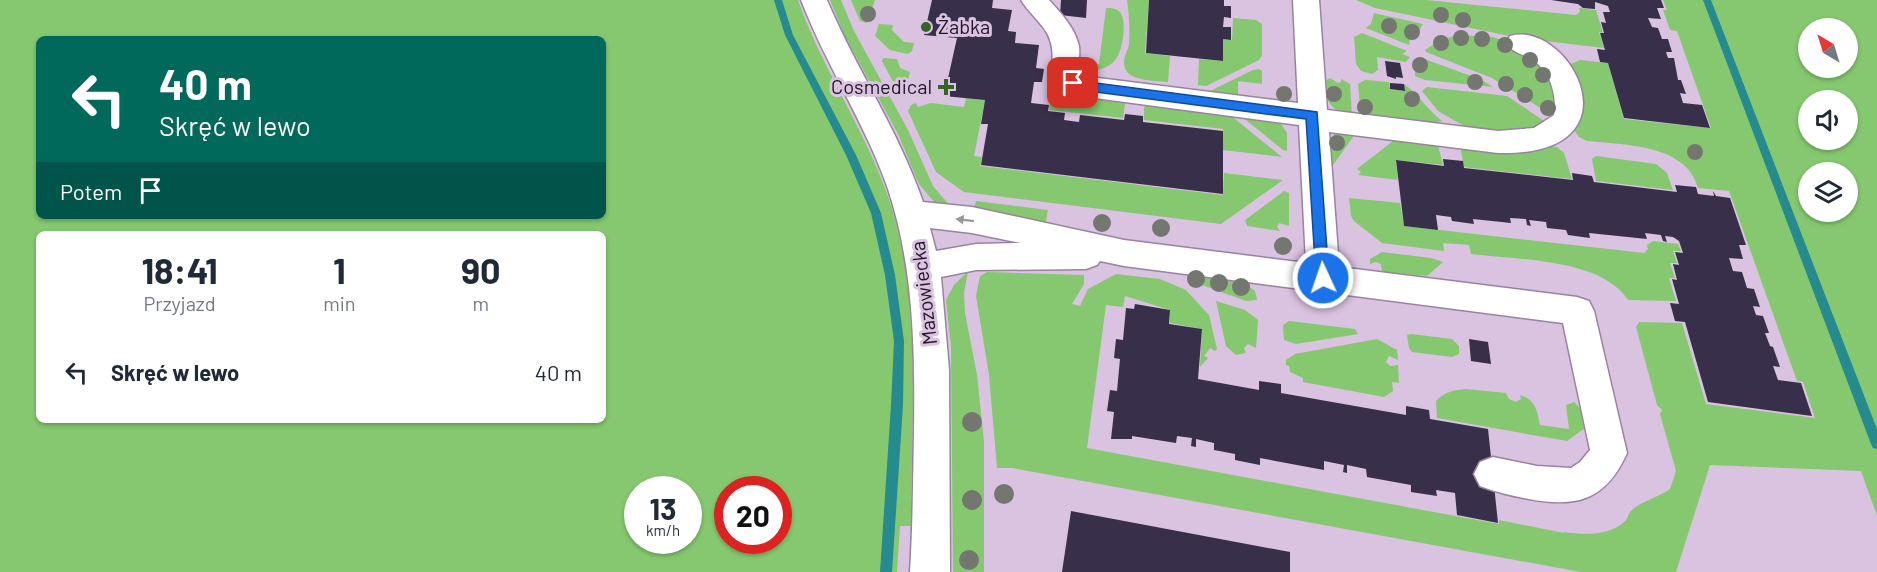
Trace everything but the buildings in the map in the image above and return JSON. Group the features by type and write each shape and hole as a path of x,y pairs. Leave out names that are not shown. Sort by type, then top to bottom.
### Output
{"street":[{"name":"Mazowiecka","path":"814,0 829,38 882,139 911,213 924,267 931,347 930,572"},
{"path":"1035,0 1061,33 1065,44 1067,75 1073,83 1088,87 1498,142 1514,142 1545,136 1565,122 1569,113 1569,94 1555,65 1545,54 1520,43"},
{"path":"1306,0 1323,278"},
{"path":"911,213 981,222 1124,254 1577,311 1609,453 1596,471 1580,483 1558,485 1493,474"},
{"path":"924,267 976,257 1045,258 1124,254"}],"green space":[{"path":"0,0 798,0 818,48 886,191 898,229 906,270 913,400 911,526 900,526 897,572 0,572"},
{"path":"830,0 841,0 854,31 908,130 933,186 951,207 935,203 919,184 898,134 844,34"},
{"path":"851,0 875,0 867,23 860,21"},
{"path":"1127,0 1149,0 1145,53 1170,56 1168,82 1134,77 1125,69 1124,60 1129,38"},
{"path":"1356,0 1426,0 1576,15 1580,12 1579,8 1596,10 1603,33 1599,32 1604,48 1519,38 1375,8"},
{"path":"1663,0 1877,0 1877,516 1861,471 1710,465 1676,572 1581,572 1012,468 997,468 989,375 976,296 980,276 987,272 1084,275 1084,284 1072,304 1080,306 1088,289 1116,274 1160,279 1186,290 1209,315 1217,349 1215,351 1210,348 1204,356 1208,358 1200,367 1202,329 1170,323 1170,310 1125,296 1123,307 1106,305 1087,448 1499,524 1499,520 1564,533 1603,532 1618,527 1635,507 1670,489 1676,471 1660,414 1662,410 1657,405 1636,327 1639,322 1682,323 1706,404 1815,418 1803,382 1797,381 1729,191 1698,188 1692,174 1668,155 1635,146 1587,141 1579,137 1574,130 1569,65 1580,60 1608,63 1624,119 1711,128 1677,31 1670,30 1663,10 1667,10"},
{"path":"1106,8 1117,10 1122,16 1121,49 1116,59 1105,68 1081,73 1077,65 1081,62 1099,64"},
{"path":"1374,13 1423,24 1419,30 1411,32 1409,45 1366,28 1371,24"},
{"path":"1233,18 1256,20 1262,24 1262,55 1259,60 1206,86 1198,85 1199,59 1223,61 1223,39 1232,40"},
{"path":"879,24 893,25 892,30 904,42 914,43 912,51 908,54 890,50 875,36"},
{"path":"1362,33 1407,51 1402,54 1410,57 1406,62 1377,57 1378,70 1372,74 1361,71 1356,64 1354,37"},
{"path":"1458,35 1493,37 1516,45 1534,55 1556,85 1555,117 1492,78 1425,50 1440,40"},
{"path":"1419,57 1482,80 1493,87 1425,80 1415,76 1415,66"},
{"path":"883,58 897,59 900,68 910,72 905,92 898,91 882,61"},
{"path":"1253,70 1262,71 1262,84 1238,81 1238,96 1206,93"},
{"path":"1330,78 1338,83 1341,79 1350,84 1352,116 1334,108 1328,100 1325,81"},
{"path":"1365,80 1389,82 1390,89 1404,91 1404,84 1442,121 1437,122 1438,125 1361,117 1358,84"},
{"path":"1427,87 1507,96 1544,121 1545,126 1521,134 1466,127 1438,111 1422,91"},
{"path":"1057,92 1121,100 1125,104 1123,118 1049,110 1051,96"},
{"path":"966,98 985,100 974,156 982,157 980,166 1223,195 1224,173 1283,180 1221,224 964,192 936,172 908,111 911,105 916,103 918,107 931,103 964,107"},
{"path":"1148,104 1230,115 1282,157 1223,150 1223,129 1144,120 1144,107"},
{"path":"1241,116 1279,121 1287,133 1287,151 1283,150"},
{"path":"1353,130 1353,137 1331,168 1328,141 1336,133"},
{"path":"1402,134 1438,145 1443,165 1396,160 1398,180 1358,175 1361,172 1357,169"},
{"path":"1463,145 1557,147 1564,153 1572,179 1464,167 1461,151"},
{"path":"1596,156 1656,164 1667,173 1673,190 1596,181 1592,159"},
{"path":"1284,191 1289,193 1289,226 1279,223 1277,227 1280,231 1247,226 1245,220"},
{"path":"1349,198 1400,203 1404,226 1644,253 1648,249 1647,245 1653,241 1678,244 1681,251 1673,251 1677,263 1670,263 1675,278 1669,278 1676,301 1628,300 1615,286 1599,276 1579,269 1534,260 1471,254 1469,245 1443,243 1444,251 1382,243 1354,221 1351,216"},
{"path":"976,201 1048,210 1045,226 965,211 975,205"},
{"path":"1382,252 1431,258 1443,262 1427,276 1382,272 1381,264 1376,262 1370,264 1370,259"},
{"path":"968,271 964,293 965,313 977,375 984,442 984,572 953,572 951,347 946,300 954,285"},
{"path":"1192,275 1242,281 1255,291 1257,300 1246,301 1188,280"},
{"path":"1216,301 1245,310 1258,320 1256,348 1248,344 1244,348 1246,353 1236,355 1226,346"},
{"path":"1289,321 1355,329 1358,334 1296,344 1284,340 1283,325"},
{"path":"1407,335 1452,339 1459,346 1459,354 1452,357 1412,352"},
{"path":"1377,339 1397,350 1398,360 1389,356 1386,362 1390,366 1398,365 1399,383 1392,382 1393,391 1384,397 1303,382 1303,378 1290,372 1289,366 1286,365 1286,360 1295,354"},
{"path":"1466,389 1506,393 1509,399 1516,402 1521,399 1520,395 1533,403 1540,425 1569,429 1566,405 1574,402 1582,410 1585,428 1567,441 1437,418 1436,401 1442,395"}],"waterway":[{"path":"778,0 789,35 851,155 876,213 890,275 899,341 886,572"},
{"path":"1707,0 1877,444"}],"place":[{"name":"Żabka","path":"926,27"},
{"name":"Cosmedical","path":"946,87"}],"route":[{"path":"1073,83 1088,87 1312,116 1323,278"}]}
